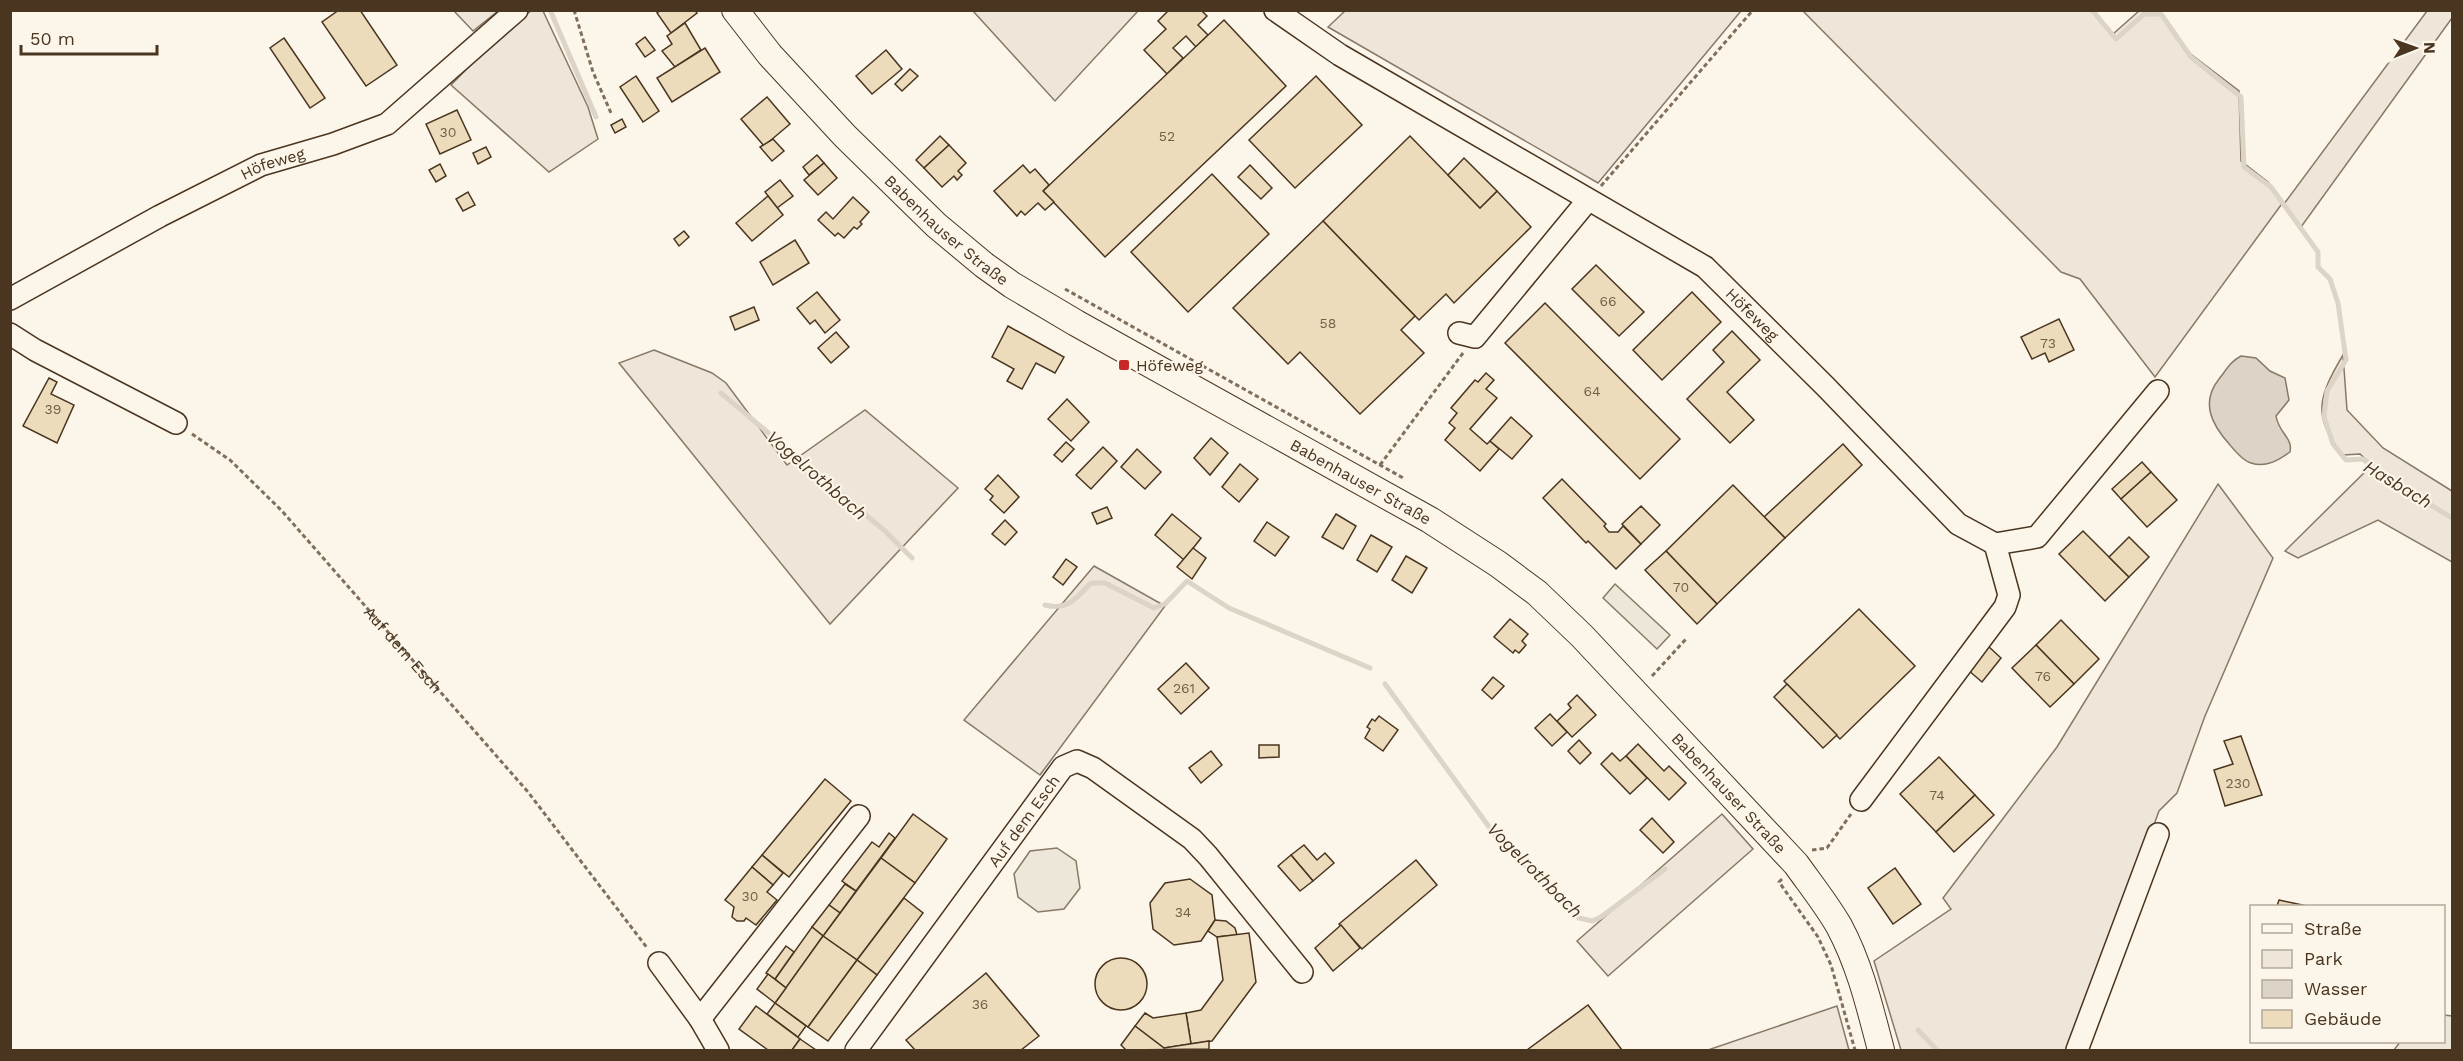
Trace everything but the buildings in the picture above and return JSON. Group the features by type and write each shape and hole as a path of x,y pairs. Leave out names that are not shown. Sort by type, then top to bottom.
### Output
{"main road":[{"name":"Babenhauser Straße","path":"735,10 770,55 845,136 936,225 992,271 1067,318 1430,520 1498,564 1552,607 1796,864 1827,907 1847,944 1865,991 1881,1050"}],"street":[{"name":"Höfeweg","path":"10,299 160,216 261,165 333,144 387,124 517,10"},
{"name":"Höfeweg","path":"1275,10 1340,55 1705,267 1826,387 1958,524 1995,544"},
{"path":"1467,335 1588,200"},
{"path":"10,334 35,350 176,423"},
{"path":"1861,800 2006,607 2009,595 1995,544 2037,537 2158,391"},
{"name":"Auf dem Esch","path":"856,1050 1063,767 1077,761 1093,768 1192,839 1302,972"},
{"path":"700,1019 859,816"},
{"path":"2077,1050 2158,834"},
{"path":"659,963 700,1019 718,1050"}],"path":[{"path":"574,10 593,72 612,113"},
{"path":"1588,200 1753,10"},
{"path":"1380,465 1467,335"},
{"name":"Auf dem Esch","path":"176,423 230,460 282,511 528,792 659,963"},
{"path":"1652,676 1686,639"},
{"path":"1811,850 1827,848 1861,800"},
{"path":"1779,882 1818,937 1831,965 1855,1050"}],"green space":[{"path":"1346,10 1741,11 1598,183 1328,27"},
{"path":"454,11 498,11 473,31"},
{"path":"531,11 543,11 588,107 598,139 549,172 451,85 513,22"},
{"path":"973,11 1138,11 1055,101"},
{"path":"1803,11 2091,11 2113,34 2139,11 2159,11 2188,52 2239,91 2241,161 2268,182 2284,204 2427,11 2452,11 2452,18 2301,227 2284,205 2281,205 2155,377 2080,279 2061,272"},
{"path":"654,350 712,373 726,383 787,465 865,410 958,488 830,624 619,363"},
{"path":"2343,355 2347,410 2383,448 2452,491 2452,562 2378,520 2298,558 2285,551 2372,465 2360,454 2343,455 2326,428 2323,417 2324,394"},
{"path":"2218,484 2273,558 2205,716 2177,793 2159,811 2072,1050 1901,1050 1874,961 1951,909 1943,898 2057,747"},
{"path":"1094,566 1165,606 1040,775 964,720"},
{"path":"1722,814 1753,849 1608,976 1577,941"},
{"path":"1837,1006 1849,1050 1708,1050"},
{"path":"2445,1015 2452,1016 2452,1050 2394,1050 2399,1043 2445,1043"}],"shaded area":[{"path":"1615,584 1670,635 1657,649 1603,598"},
{"path":"1057,848 1076,861 1080,888 1064,909 1038,912 1018,897 1014,874 1030,851"}],"water":[{"path":"2241,356 2256,358 2270,371 2285,378 2289,400 2276,416 2290,443 2290,452 2267,464 2251,463 2242,458 2218,430 2211,414 2209,405 2213,388 2229,366"}],"waterway":[{"name":"Vogelrothbach","path":"550,10 596,117"},
{"name":"Hasbach","path":"2092,10 2116,39 2144,14 2161,14 2191,57 2241,97 2244,167 2271,187 2318,252 2318,267 2330,279 2338,303 2346,360 2327,391 2324,417 2333,444 2346,460 2363,459 2377,472 2452,518"},
{"name":"Vogelrothbach","path":"721,393 885,531 912,558"},
{"name":"Vogelrothbach","path":"1045,605 1065,605 1075,599 1091,583 1105,583 1154,608 1165,604 1187,581 1229,608 1370,668"},
{"name":"Vogelrothbach","path":"1385,684 1495,835 1579,918 1592,921 1601,917 1665,869"},
{"name":"Vogelrothbach","path":"1918,1030 1937,1050"}],"place":[{"name":"Höfeweg","path":"1124,365"}]}
